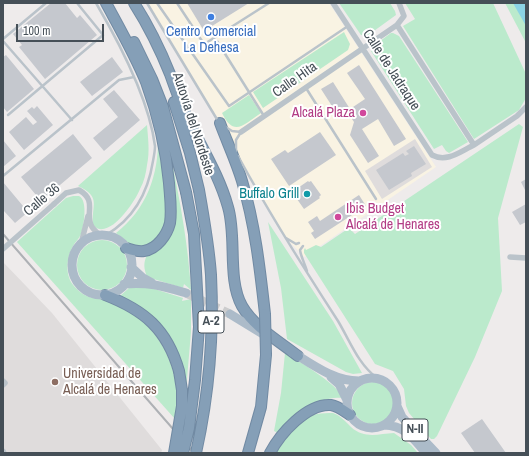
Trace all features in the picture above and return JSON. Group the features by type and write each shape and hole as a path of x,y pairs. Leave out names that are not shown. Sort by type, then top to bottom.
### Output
{"highway":[{"path":"106,3 145,82 155,110 167,157 171,206 170,224 163,238 154,247 145,251 126,248"},
{"name":"Autovía del Nordeste","path":"113,3 129,30 146,65 163,107 186,192 194,234 199,327 195,380 183,453"},
{"name":"Autovía del Nordeste","path":"127,3 140,25 166,82 190,153 199,190 206,232 211,275 212,328 209,381 196,453"},
{"path":"134,3 146,22 169,72 183,108 216,173 229,208 233,231 235,279 237,292 242,305 251,320 298,356"},
{"path":"220,123 242,179 252,218 260,267 264,314 266,355 261,407 248,453"},
{"path":"105,295 133,307 146,317 158,329 171,349 179,371 182,390 182,406 174,453"},
{"path":"270,453 284,433 298,419 316,408 332,405 342,409 350,415"}],"main road":[{"path":"103,235 117,240 126,248 130,254 132,267 129,276 119,289 105,295 96,294 80,286 72,269 72,260 81,244 87,239 103,235"},
{"path":"132,267 143,278 153,284"},
{"path":"124,284 153,284 186,293"},
{"path":"230,314 327,373 349,381 377,378 387,382 394,390 398,401 395,414 391,421 377,428 361,426 355,422 347,408 347,400 351,389 359,381"},
{"path":"327,373 338,384 347,400"},
{"name":"N-II","path":"397,406 402,417 436,453"},
{"path":"384,425 395,426 404,430 426,453"}],"street":[{"name":"Calle de Jadraque","path":"333,3 432,155 437,158 442,158 454,155 474,145"},
{"path":"399,3 404,16 397,25 474,145 517,116 526,107"},
{"name":"Calle Hita","path":"241,132 397,25"},
{"name":"Calle 36","path":"3,249 66,193 79,190 90,200 91,225 94,230 103,235"},
{"path":"81,244 90,210"},
{"path":"510,257 526,258"},
{"path":"3,381 5,383 3,384"}],"lane":[{"path":"46,3 3,40 72,120"},
{"path":"8,115 104,35 77,3"},
{"path":"96,3 116,36 134,77 147,113 155,148 151,173 143,198 121,224 103,235"},
{"path":"147,3 220,123 258,193 343,329 364,367 377,378"},
{"path":"158,3 229,106 348,26"},
{"path":"177,3 202,41 206,43 269,3"},
{"path":"217,41 264,116"},
{"path":"3,176 119,80 134,77"},
{"path":"306,88 376,199"},
{"path":"220,123 232,131 241,132 236,140 236,152"},
{"path":"284,236 296,244 299,243"},
{"path":"303,246 300,252 308,273"}],"shaded area":[{"path":"147,3 329,3 436,167 304,257 284,236"},
{"path":"415,139 432,167 382,199 365,171"},
{"name":"Universidad de Alcalá de Henares","path":"3,262 52,313 162,450 161,453 3,453"}],"green space":[{"path":"339,3 390,3 396,15 367,36 361,35"},
{"path":"405,3 493,3 526,74 526,98 519,110 474,139 403,26 415,19"},
{"path":"505,3 526,3 526,43"},
{"path":"344,32 350,44 348,50 263,108 253,92"},
{"path":"391,33 399,36 468,142 449,153 442,145 434,149 371,51 372,47"},
{"path":"249,95 261,113 240,126 235,127 231,125 226,121 222,113"},
{"path":"519,124 523,127 498,218 502,291 475,357 437,436 434,439 431,439 409,413 406,406 404,389 393,371 375,364 304,253 304,250 305,248 306,250 316,245 321,247 349,228 355,234"},
{"path":"147,125 148,155 144,180 127,211 113,225 99,229 93,225 93,198 85,190 78,186"},
{"path":"158,137 169,203 164,227 157,238 146,246 138,247 131,245 116,233 135,214 149,191 156,165"},
{"path":"171,162 184,226 191,290 184,284 183,288 147,277 144,263 147,255 175,219 176,192"},
{"path":"79,196 82,198 84,202 84,214 81,234 73,246 69,256 68,272 71,282 79,291 88,297 106,300 126,309 151,329 168,356 173,371 177,403 175,419 17,242 66,198"},
{"path":"268,222 333,321 362,373 353,374 346,372 287,339 281,288"},
{"path":"97,240 107,240 120,247 127,260 127,270 120,283 107,290 97,290 88,286 81,279 77,270 77,260 81,251 88,244"},
{"path":"145,286 183,298 182,301 191,299 191,332 186,391 159,324 143,309 120,296 129,288"},
{"path":"285,353 327,380 340,393 342,398 324,400 316,404 307,409 278,433 274,431 281,393"},
{"path":"373,382 388,388 394,403 388,418 373,424 358,418 352,403 358,388"},
{"path":"323,413 333,413 341,417 356,431 361,433 371,435 394,433 411,445 418,453 276,453 288,435 298,424 310,416"}],"water":[{"path":"513,3 526,3 526,26"}],"building":[{"path":"51,3 65,3 77,18 80,15 97,35 45,79 19,47 22,45 13,34"},
{"name":"Centro Comercial La Dehesa","path":"187,3 249,3 204,31"},
{"path":"6,55 34,89 7,112 3,107 3,57"},
{"path":"112,57 123,72 92,96 80,82"},
{"name":"Alcalá Plaza","path":"359,65 406,139 394,146 378,119 362,129 379,156 368,163 350,135 354,122 352,119 339,117 321,89 333,82 350,109 365,99 347,73"},
{"path":"114,90 140,120 104,151 93,138 118,117 103,99"},
{"path":"37,106 53,125 24,150 9,132 26,117 33,125 37,122 27,111 32,107 34,109"},
{"path":"320,132 336,155 289,186 271,159 285,150 288,153"},
{"path":"73,134 92,158 41,201 21,177"},
{"path":"3,140 16,156 3,167"},
{"path":"414,146 426,164 411,173 412,176 389,190 376,170 403,153 405,156 409,154 406,151"},
{"path":"526,179 526,192 521,182"},
{"name":"Buffalo Grill","path":"308,181 311,181 321,195 319,197 320,198 304,209 292,192"},
{"path":"3,182 28,212 15,223 3,210"},
{"name":"Ibis Budget Alcalá de Henares","path":"359,195 366,206 315,239 311,233 314,231 308,222 317,216 320,221"},
{"path":"526,204 526,222 520,225 512,212"},
{"path":"482,419 506,453 475,453 461,433"}],"tunnel":[{"path":"186,293 230,314"}],"railway":[{"path":"3,234 194,453"}],"place":[{"name":"Centro Comercial La Dehesa","path":"211,17"},
{"name":"Alcalá Plaza","path":"363,113"},
{"name":"Buffalo Grill","path":"307,194"},
{"name":"Ibis Budget Alcalá de Henares","path":"338,217"},
{"name":"Universidad de Alcalá de Henares","path":"55,382"}]}
